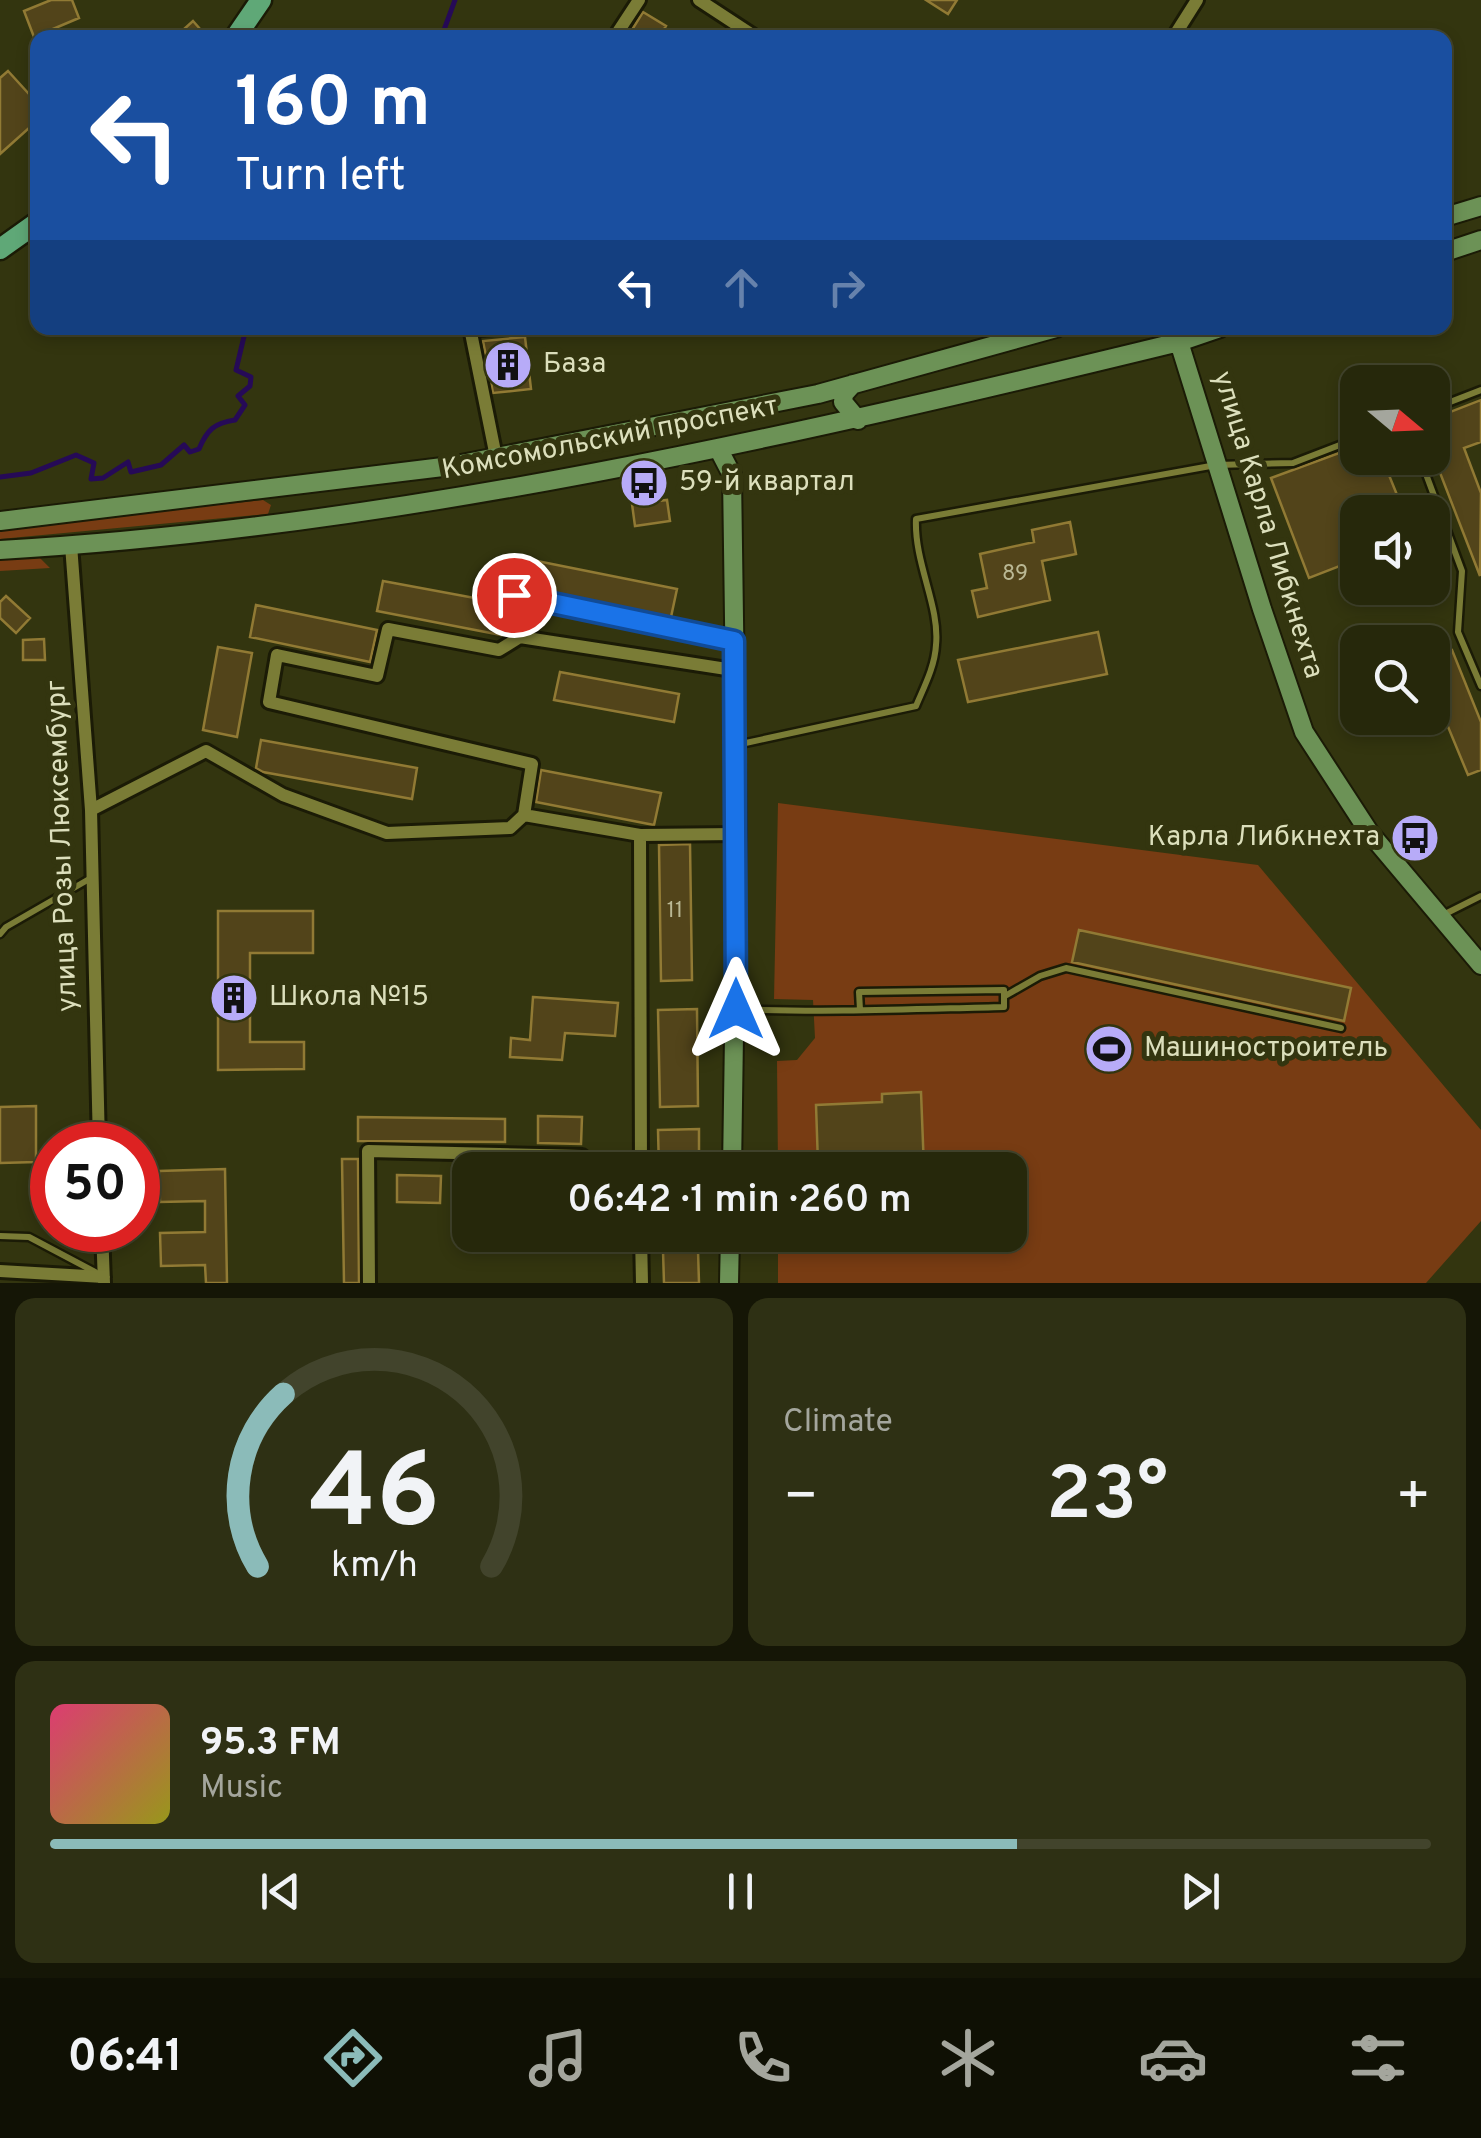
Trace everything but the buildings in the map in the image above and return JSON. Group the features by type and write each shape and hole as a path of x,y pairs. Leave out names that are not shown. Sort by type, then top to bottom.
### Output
{"main road":[{"path":"240,30 261,0"},
{"path":"1452,215 1481,206"},
{"path":"0,249 30,228"},
{"path":"1452,250 1481,240"},
{"name":"Комсомольский проспект","path":"0,521 451,466 818,394 1015,335"},
{"name":"Комсомольский проспект","path":"0,550 380,510 858,420 1200,335"},
{"name":"улица Карла Либкнехта","path":"1180,342 1304,732 1369,832 1481,964"},
{"path":"852,384 843,402 858,420"},
{"path":"818,394 833,403 832,417 826,426"},
{"path":"718,448 732,475 737,834 732,1152"},
{"path":"285,487 278,508 282,518 289,520"},
{"path":"729,1283 730,1252"}],"street":[{"path":"619,30 639,0"},
{"path":"699,0 744,30"},
{"path":"1178,30 1196,0"},
{"path":"471,335 496,457"},
{"name":"улица Розы Люксембург","path":"70,545 91,810 99,1122"},
{"path":"514,595 734,641"},
{"path":"91,810 206,751 283,795 387,834 510,828 524,815 532,764 269,702 277,656 377,676 388,629 499,650 520,637 733,670"},
{"path":"524,815 640,835 737,834"},
{"path":"640,835 641,1152"},
{"path":"369,1283 368,1151 452,1153"},
{"path":"0,1271 104,1280 103,1252"},
{"path":"641,1252 642,1283"}],"lane":[{"path":"1450,401 1481,390"},
{"path":"736,745 916,706 937,644 927,584 914,546 916,520 1216,465 1292,463 1340,445"},
{"path":"1426,475 1462,571 1458,632 1481,686"},
{"path":"0,934 91,878"},
{"path":"1440,916 1481,896"},
{"path":"1004,997 1040,976 1066,968 1341,1028"},
{"path":"736,1009 860,1010 1004,1008 1004,990 859,992 860,1010"},
{"path":"0,1236 30,1237 104,1280"}],"shaded area":[{"path":"263,500 271,505 268,514 0,539 0,528"},
{"path":"0,557 39,557 50,568 0,571"},
{"name":"Машиностроитель","path":"778,803 1258,865 1481,1130 1481,1221 1426,1283 778,1283 778,1252 1027,1252 1027,1152 778,1152 777,1061 797,1060 815,1038 813,1000 774,999"}],"waterway":[{"path":"444,30 455,0"},
{"path":"0,477 31,473 76,455 94,463 91,479 103,478 128,462 131,472 161,465 184,445 190,452 199,449 212,428 235,420 245,405 238,396 250,386 251,377 236,370 244,335"}],"place":[{"name":"База","path":"508,365"},
{"name":"59-й квартал","path":"644,483"},
{"name":"Карла Либкнехта","path":"1415,838"},
{"name":"Школа №15","path":"234,998"},
{"name":"Машиностроитель","path":"1109,1049"}],"route":[{"path":"514,595 734,641 736,1009"}]}
